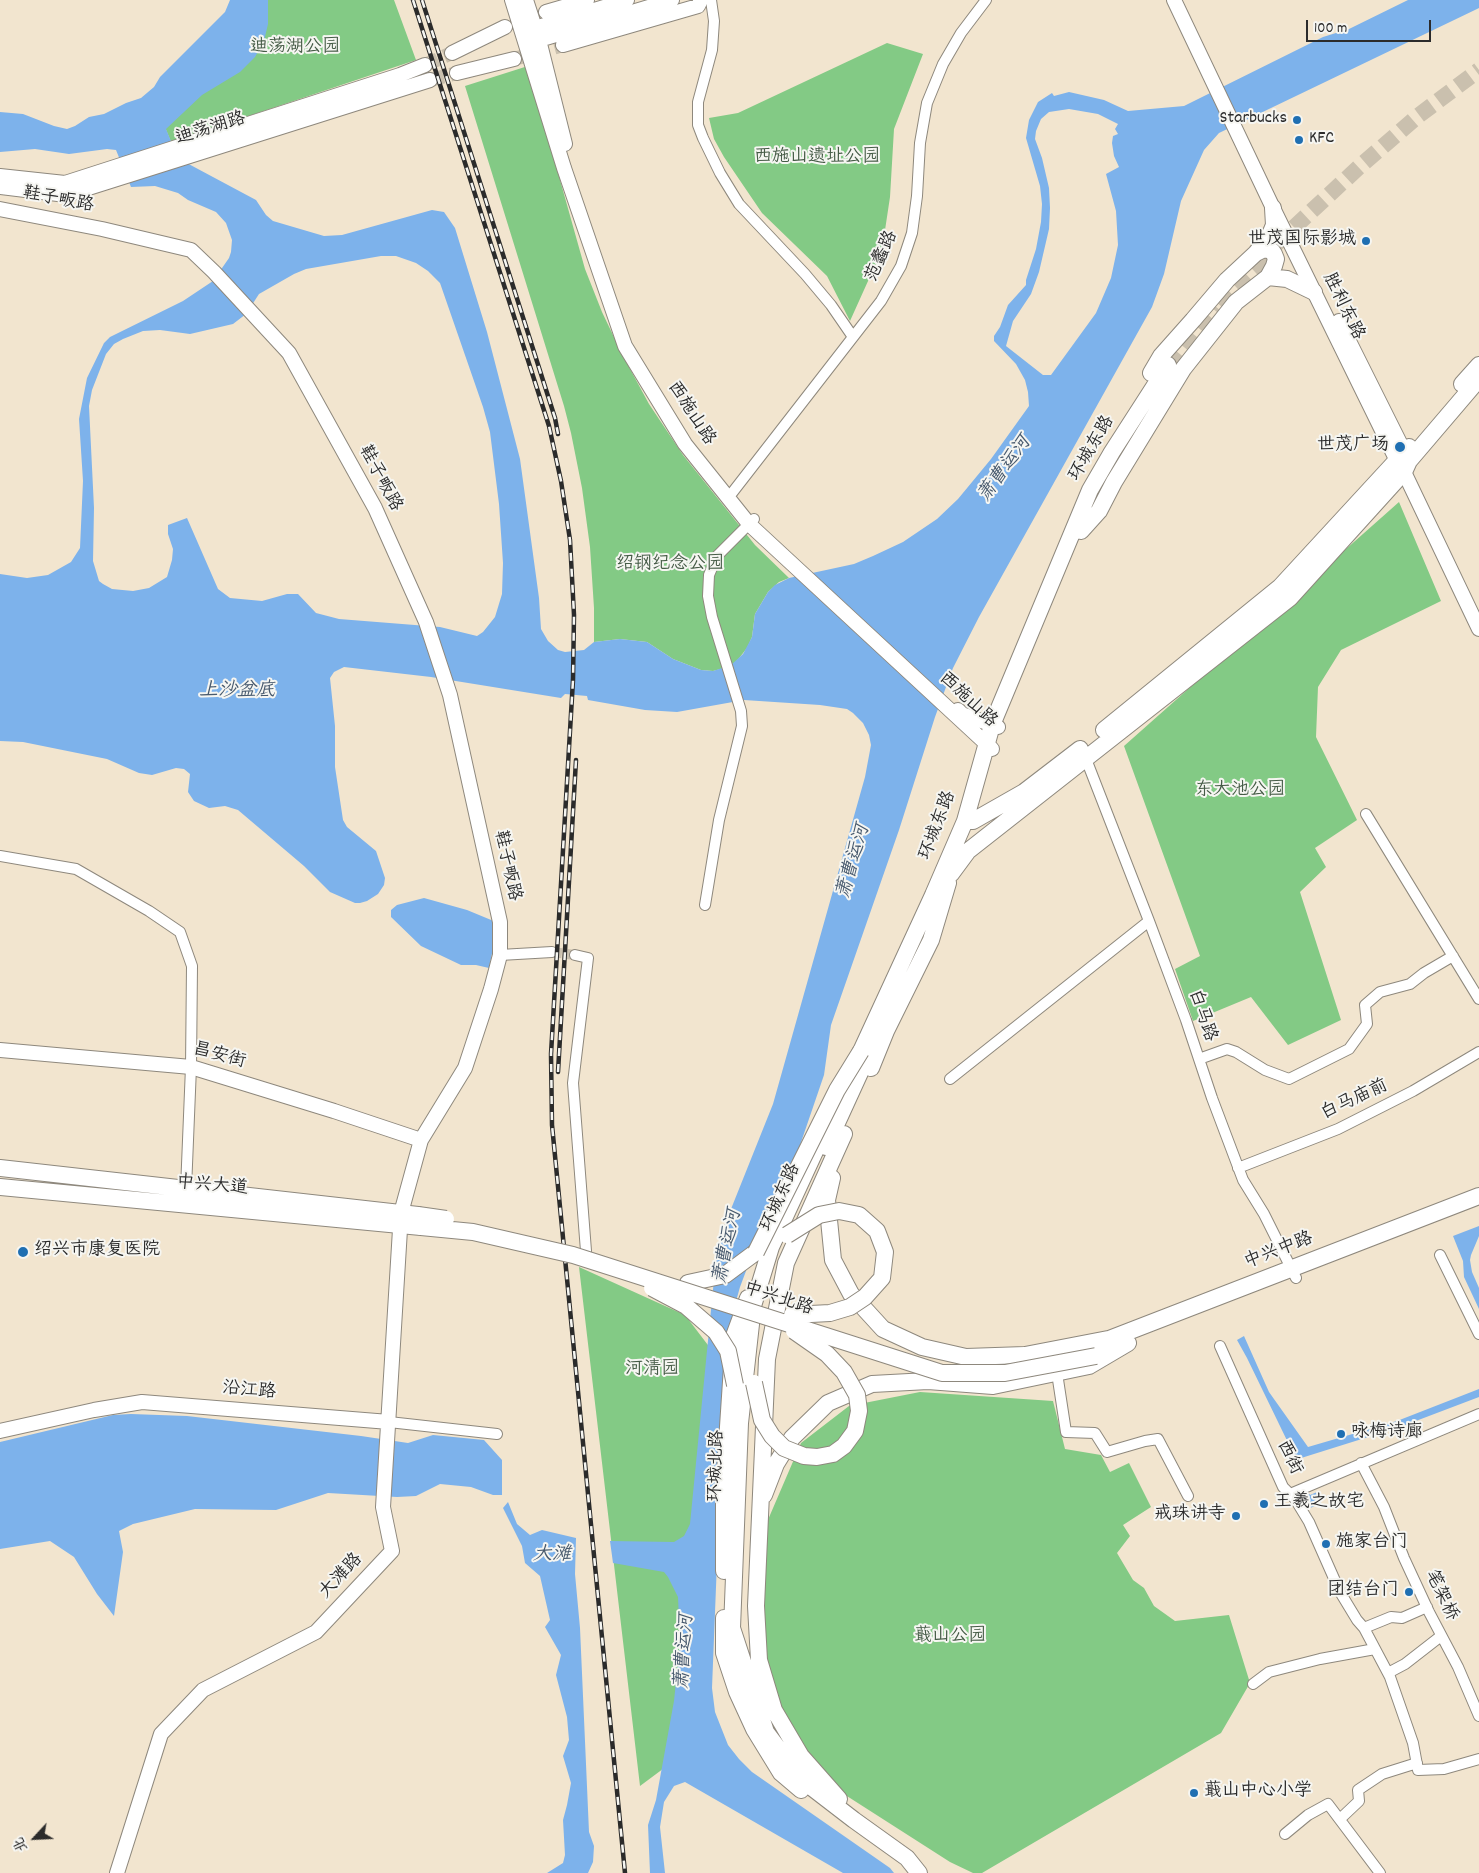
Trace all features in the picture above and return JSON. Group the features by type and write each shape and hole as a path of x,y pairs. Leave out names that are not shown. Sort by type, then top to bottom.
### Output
{"main road":[{"name":"西施山路","path":"512,0 564,168 625,346 685,444 755,524 960,716 989,747"},
{"name":"西施山路","path":"526,0 537,34 571,166 630,343 689,441 755,524"},
{"path":"546,12 587,0"},
{"path":"524,39 627,0"},
{"path":"537,34 672,0"},
{"path":"563,45 698,6 701,0"},
{"name":"胜利东路","path":"1174,0 1215,77"},
{"name":"胜利东路","path":"1182,0 1215,77 1249,148 1322,288 1479,613"},
{"path":"452,53 505,26"},
{"path":"457,73 514,59"},
{"name":"迪荡湖路","path":"0,176 65,183 391,78 425,64"},
{"name":"迪荡湖路","path":"0,187 66,194 430,80"},
{"name":"胜利东路","path":"1249,148 1273,208 1314,292 1404,461 1479,629"},
{"path":"1077,530 1074,511 1080,493 1161,356 1269,237 1274,225 1273,208"},
{"name":"鞋子畈路","path":"0,209 102,229 192,250 289,353 375,508 426,622 450,696 500,922 500,955 465,1068 421,1140 401,1219"},
{"path":"1077,530 1099,511 1114,482 1183,369 1236,302 1268,277 1276,259 1274,254 1272,251 1264,249 1256,253"},
{"path":"1268,277 1287,279 1314,292"},
{"path":"854,1818 829,1813 781,1773 754,1729 736,1692 724,1654 724,1488 734,1336 817,1121 850,1063 920,901 948,875 968,851 1290,598 1404,461 1479,365"},
{"name":"环城东路","path":"757,1308 771,1247 862,1051 948,875 969,821 995,726 1077,530 1171,366"},
{"path":"969,821 1024,792 1088,743 1280,587 1404,461 1479,379"},
{"name":"西施山路","path":"960,716 995,726"},
{"path":"854,1818 801,1756 774,1710 759,1660 756,1606 766,1359 786,1263 836,1152 886,1031 931,940 948,875"},
{"name":"环城东路","path":"757,1308 787,1235 923,925"},
{"name":"昌安街","path":"0,1050 191,1067 421,1140"},
{"path":"688,1282 725,1275 756,1252 837,1090 862,1051"},
{"path":"836,1152 828,1200 833,1260 851,1294 882,1329 922,1347 966,1356 1025,1355 1108,1339"},
{"name":"中兴大道","path":"0,1168 186,1189 401,1219"},
{"name":"中兴大道","path":"0,1187 420,1221"},
{"name":"中兴中路","path":"1094,1351 1128,1343 1479,1196"},
{"name":"中兴中路","path":"1094,1351 1108,1339 1479,1207"},
{"path":"787,1235 819,1215 839,1211 859,1215 877,1231 885,1252 882,1278 865,1297 850,1307 830,1313 787,1318"},
{"name":"大滩路","path":"117,1873 161,1734 203,1690 316,1632 392,1551 384,1507 401,1219"},
{"name":"中兴北路","path":"420,1221 477,1222 586,1251 688,1282 942,1373 1005,1373 1094,1351"},
{"name":"中兴北路","path":"420,1221 573,1255 787,1318"},
{"path":"617,1269 686,1306 716,1332 728,1350 735,1385 730,1527 732,1628"},
{"name":"环城北路","path":"757,1308 744,1424 732,1628 766,1732 802,1780 907,1858 919,1873"},
{"name":"环城北路","path":"744,1424 754,1383 757,1308"},
{"path":"754,1383 762,1420 772,1436 784,1448 804,1456 817,1457 833,1454 844,1446 855,1431 859,1411 857,1395 844,1372 787,1318"},
{"path":"759,1509 776,1464 792,1438 828,1403 872,1384 928,1381 992,1386 1089,1366 1128,1343"},
{"name":"沿江路","path":"0,1431 94,1410 142,1402 388,1428"},
{"name":"环城北路","path":"854,1818 910,1854 925,1873"}],"street":[{"path":"711,0 714,21 712,50 698,102 698,125 703,138 720,173 739,204 810,280 831,305 853,338"},
{"name":"范蠡路","path":"732,493 881,301 901,266 912,233 917,196 920,143 927,103 943,64 961,33 986,0"},
{"path":"705,905 719,820 742,726 741,711 712,617 708,596 709,575 718,556 755,524"},
{"name":"白马路","path":"1086,758 1150,921 1238,1168 1243,1180 1264,1214 1294,1274"},
{"path":"1366,814 1479,999"},
{"path":"0,856 76,868 150,911 180,932 192,966 191,1067 186,1189"},
{"path":"950,1079 1150,921"},
{"path":"500,955 552,952"},
{"path":"575,955 588,958 573,1083 586,1251"},
{"path":"1199,1059 1227,1049 1236,1052 1265,1070 1289,1080 1349,1049 1367,1024 1365,1005 1380,992 1410,984 1424,973 1453,956"},
{"name":"白马庙前","path":"1238,1168 1338,1128 1413,1091 1479,1052"},
{"path":"1440,1255 1479,1334"},
{"name":"西街","path":"1220,1346 1282,1487 1290,1494 1309,1522 1340,1592 1356,1620 1364,1628 1388,1673 1413,1743 1417,1767"},
{"path":"1057,1373 1066,1432 1095,1433 1107,1452 1158,1439 1188,1496"},
{"path":"1290,1494 1479,1414"},
{"name":"沿江路","path":"388,1428 498,1434"},
{"name":"笔架桥","path":"1361,1463 1384,1507 1404,1558 1458,1667 1479,1716"},
{"path":"1364,1628 1391,1617 1402,1618 1427,1606"},
{"path":"1388,1673 1404,1664 1441,1636"},
{"path":"1253,1684 1269,1672 1320,1659 1375,1649"},
{"path":"1340,1819 1359,1801 1358,1790 1382,1774 1417,1767 1444,1769 1479,1758"},
{"path":"1285,1834 1308,1815 1328,1804 1380,1873"}],"green space":[{"name":"迪荡湖公园","path":"257,0 394,0 416,60 171,142 162,120"},
{"name":"西施山遗址公园","path":"887,43 923,54 894,129 890,197 882,250 850,321 827,276 762,213 724,157 714,139 709,118 738,113"},
{"name":"绍钢纪念公园","path":"528,66 585,269 602,312 623,356 649,404 683,455 755,545 789,578 779,582 768,592 755,614 752,637 747,648 736,662 725,668 713,671 701,670 673,659 647,642 620,639 594,642 590,547 582,488 571,433 465,86"},
{"name":"东大池公园","path":"1399,502 1441,601 1341,650 1318,687 1316,737 1357,820 1315,848 1326,867 1300,892 1341,1020 1288,1045 1251,997 1193,1021 1175,969 1200,956 1124,746"},
{"name":"河清园","path":"579,1267 685,1315 714,1353 683,1754 640,1786"},
{"name":"蕺山公园","path":"920,1392 1053,1401 1065,1449 1101,1455 1110,1472 1129,1463 1151,1507 1123,1525 1130,1536 1117,1553 1133,1580 1144,1588 1154,1606 1175,1621 1229,1615 1250,1683 1221,1733 982,1873 973,1873 950,1862 800,1766 763,1680 761,1536 801,1443 849,1406"}],"water":[{"path":"230,0 268,0 268,24 264,41 255,57 240,72 202,95 166,129 175,151 183,161 256,200 266,215 273,221 324,236 342,235 432,210 444,212 455,228 487,332 520,459 539,598 541,629 548,641 558,650 565,652 584,650 594,642 620,639 647,642 673,659 701,670 713,671 731,665 743,654 752,637 755,614 768,592 775,585 789,578 854,564 903,542 937,519 958,499 991,459 1029,406 1025,380 1016,364 994,341 994,336 1000,327 1008,305 1026,285 1036,249 1042,204 1040,186 1026,138 1029,120 1038,102 1052,93 1054,96 1069,92 1104,100 1128,111 1184,106 1323,37 1349,29 1408,0 1479,0 1479,8 1219,133 1204,150 1181,201 1164,274 1152,307 979,617 953,668 831,1025 824,1075 797,1154 761,1231 740,1287 733,1312 720,1486 712,1688 715,1712 728,1745 752,1772 890,1868 894,1873 843,1873 685,1782 674,1786 664,1802 660,1827 665,1873 650,1873 648,1825 656,1800 674,1701 680,1643 678,1597 664,1572 613,1563 610,1541 674,1542 684,1536 690,1524 716,1259 725,1224 773,1104 865,777 871,745 869,735 863,723 847,709 820,705 744,700 677,712 645,710 588,700 587,696 565,694 561,698 431,677 344,667 334,672 330,678 335,726 335,767 343,820 347,827 376,851 385,878 384,885 378,894 360,903 355,903 330,892 304,866 238,810 225,806 209,808 194,801 188,792 190,774 184,769 176,768 152,775 139,773 107,759 23,742 0,741 0,574 27,578 48,575 71,562 80,548 83,481 79,419 87,378 104,343 110,337 183,301 213,281 229,258 232,240 226,223 216,212 188,200 178,193 155,186 131,187 116,150 107,149 69,154 35,149 0,152 0,112 23,114 67,129 89,117 104,114 141,98 154,87 160,77 225,12","holes":["1069,109 1098,114 1118,124 1115,129 1118,134 1113,136 1112,143 1114,156 1119,167 1106,174 1116,211 1118,245 1111,278 1096,313 1051,375 1043,375 1006,346 1013,321 1031,294 1039,272 1049,229 1049,188 1042,158 1035,139 1036,131 1041,119 1049,112","381,256 396,256 416,263 428,271 440,283 490,432 499,504 503,563 502,594 495,617 483,632 477,636 440,627 339,619 316,613 298,594 287,594 262,601 230,598 218,589 187,518 168,525 168,534 173,549 167,577 149,588 133,591 112,589 99,581 93,561 94,508 89,406 92,390 106,354 114,344 143,331 160,330 190,334 233,324 246,314 259,294 294,274 306,269"]},
{"path":"424,898 467,910 496,922 489,968 476,965 461,965 421,946 391,917 391,910 397,905"},
{"path":"1479,1226 1479,1236 1470,1260 1472,1272 1479,1288 1479,1309 1464,1277 1463,1261 1453,1236"},
{"path":"1244,1336 1269,1392 1308,1447 1397,1421 1479,1389 1479,1397 1400,1427 1298,1459 1295,1457 1237,1340"},
{"path":"113,1415 187,1416 408,1443 433,1435 484,1440 502,1460 502,1495 493,1495 471,1487 440,1484 416,1496 397,1497 328,1493 276,1510 195,1509 133,1524 119,1531 123,1552 114,1616 97,1594 74,1557 50,1541 0,1549 0,1442"},
{"path":"1307,1491 1310,1495 1317,1492 1321,1503 1306,1510 1299,1494"},
{"name":"大滩","path":"508,1502 517,1524 530,1535 542,1530 576,1538 575,1574 580,1628 589,1832 594,1846 593,1862 588,1873 547,1873 563,1863 565,1855 563,1820 571,1783 563,1756 569,1740 567,1717 556,1675 561,1655 545,1627 550,1620 540,1576 525,1563 522,1546 503,1508"}],"tunnel":[{"path":"514,59 563,45"},
{"path":"425,65 452,53"},
{"path":"1259,260 1359,167 1418,116 1479,70"},
{"path":"430,80 457,73"},
{"path":"1222,307 1274,257"},
{"path":"1168,365 1215,306"},
{"path":"552,952 575,955"}],"railway":[{"path":"413,0 549,426 561,481 570,540 574,615 573,680 551,1054 552,1125 625,1873"},
{"path":"422,0 555,418 558,434"},
{"path":"558,1072 576,760"}],"place":[{"name":"Starbucks","path":"1297,120"},
{"name":"KFC","path":"1299,140"},
{"name":"世茂国际影城","path":"1366,241"},
{"name":"世茂广场","path":"1400,447"},
{"name":"绍兴市康复医院","path":"23,1252"},
{"name":"咏梅诗廊","path":"1341,1434"},
{"name":"王羲之故宅","path":"1264,1504"},
{"name":"戒珠讲寺","path":"1236,1516"},
{"name":"施家台门","path":"1326,1544"},
{"name":"团结台门","path":"1409,1592"},
{"name":"蕺山中心小学","path":"1194,1793"}],"water label":[{"name":"萧曹运河","path":"1006,470"},
{"name":"上沙盆底","path":"237,692"},
{"name":"萧曹运河","path":"855,862"},
{"name":"萧曹运河","path":"729,1247"},
{"name":"萧曹运河","path":"686,1652"}]}
